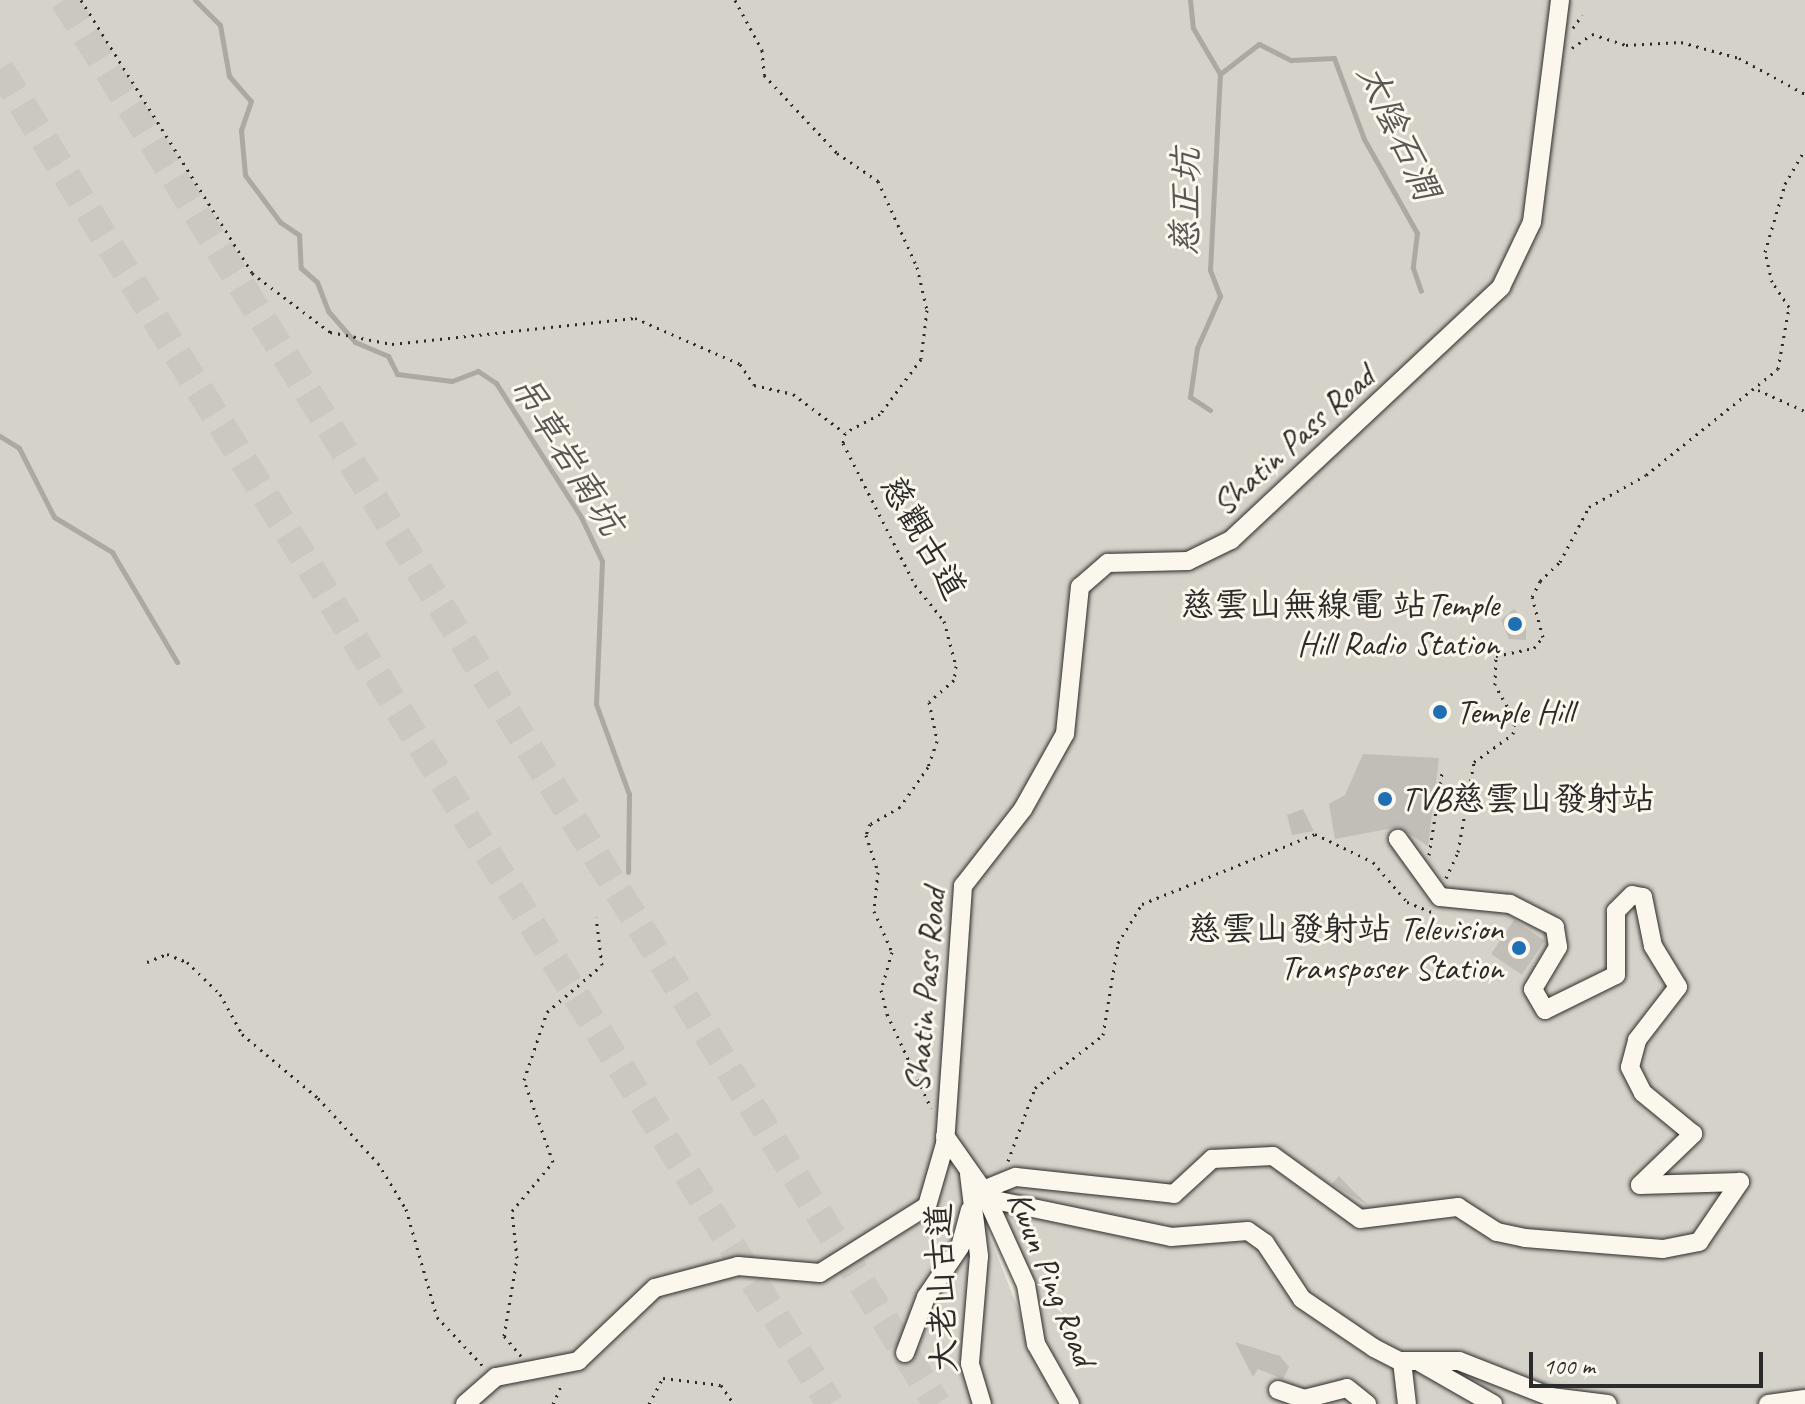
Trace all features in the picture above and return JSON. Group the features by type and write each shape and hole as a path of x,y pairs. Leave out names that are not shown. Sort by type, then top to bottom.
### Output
{"street":[{"name":"Shatin Pass Road","path":"571,1364 655,1288 738,1266 820,1273 900,1228 933,1196 945,1136 963,886 1023,809 1065,734 1080,587 1108,563 1188,561 1231,540 1501,287 1532,222 1560,0"},
{"path":"905,1353 926,1297 960,1247 980,1194 1001,1180 1169,1194 1212,1159 1273,1156 1360,1219 1458,1207 1497,1232 1525,1238 1663,1249 1699,1242 1740,1182 1640,1185 1693,1134 1643,1093 1630,1067 1637,1040 1678,987 1653,946 1643,897 1632,895 1616,911 1616,975 1553,1010 1532,993 1558,947 1555,927 1510,904 1457,899 1435,892 1398,839"},
{"name":"Kwun Ping Road","path":"945,1136 968,1169 1026,1285 1036,1344 1070,1404"},
{"path":"980,1194 1171,1237 1248,1231 1315,1311 1493,1404"},
{"name":"大老山古道","path":"980,1194 979,1256 970,1364 982,1404"},
{"path":"1407,1404 1409,1360"},
{"path":"1409,1360 1459,1361 1551,1397 1608,1404"},
{"path":"465,1404 496,1377 571,1364"},
{"path":"1278,1390 1304,1399 1347,1388 1367,1404"},
{"path":"1768,1404 1805,1399"}],"path":[{"path":"81,0 252,273 330,332 392,344 635,318 740,364 754,385 793,394 845,433 880,414 921,359 928,336 922,281 878,181 837,153 764,75 762,50 735,0"},
{"path":"1564,49 1592,34 1626,45 1681,42 1752,64 1805,94"},
{"path":"1445,881 1458,852 1474,762 1513,734 1515,720 1495,685 1496,656 1534,648 1543,637 1532,597 1540,581 1560,562 1589,507 1646,475 1757,390 1778,369 1790,314 1765,252 1785,184 1805,150"},
{"path":"1757,390 1805,411"},
{"name":"慈觀古道","path":"845,433 843,443 886,516 886,533 944,621 956,666 954,680 929,702 937,741 928,767 900,807 870,824 866,835 878,872 874,911 892,952 881,990 887,1014 945,1136"},
{"path":"1432,866 1442,773"},
{"path":"1001,1180 1035,1088 1103,1035 1118,943 1142,904 1315,834 1373,862 1416,909 1435,914 1457,899 1440,878"},
{"path":"534,1371 504,1336 517,1258 512,1211 553,1162 524,1080 547,1012 602,965 596,917"},
{"path":"147,962 167,954 187,962 220,994 242,1034 318,1098 378,1163 406,1209 437,1317 496,1377"},
{"path":"553,1404 571,1364"},
{"path":"649,1404 663,1378 721,1385 734,1404"}],"shaded area":[{"path":"0,0 1805,0 1805,1404 1073,1404 1043,1343 986,1176 965,1150 983,1220 1056,1404 0,1404"}],"building":[{"name":"慈雲山無線電 站Temple Hill Radio Station","path":"1514,609 1526,622 1526,640 1509,639 1501,620"},
{"name":"TVB慈雲山發射站","path":"1363,754 1439,758 1428,846 1398,827 1335,839 1329,804 1345,795"},
{"path":"1303,809 1314,831 1292,835 1287,815"},
{"name":"慈雲山發射站 Television Transposer Station","path":"1514,920 1545,941 1522,975 1491,954"},
{"path":"1339,1176 1350,1188 1369,1206 1332,1184"},
{"path":"1235,1342 1280,1356 1289,1367 1283,1379 1258,1369 1253,1377"}],"waterway":[{"name":"吊草岩南坑","path":"195,0 220,25 229,76 251,101 241,130 245,175 280,222 299,235 301,268 317,282 328,311 355,342 388,356 397,374 452,381 478,371 496,383 581,517 602,561 596,704 629,794 628,872"},
{"name":"太陰石澗","path":"1190,0 1193,28 1220,74 1259,44 1291,60 1334,58 1364,139 1417,233 1413,268 1421,291"},
{"name":"慈正坑","path":"1210,410 1190,397 1197,348 1220,296 1210,270 1220,74"},
{"path":"0,436 19,448 54,517 112,552 177,662"}],"tunnel":[{"path":"64,0 937,1404"},
{"path":"0,69 830,1404"}],"place":[{"name":"慈雲山無線電 站Temple Hill Radio Station","path":"1515,624"},
{"name":"Temple Hill","path":"1440,712"},
{"name":"TVB慈雲山發射站","path":"1385,799"},
{"name":"慈雲山發射站 Television Transposer Station","path":"1519,948"}]}
